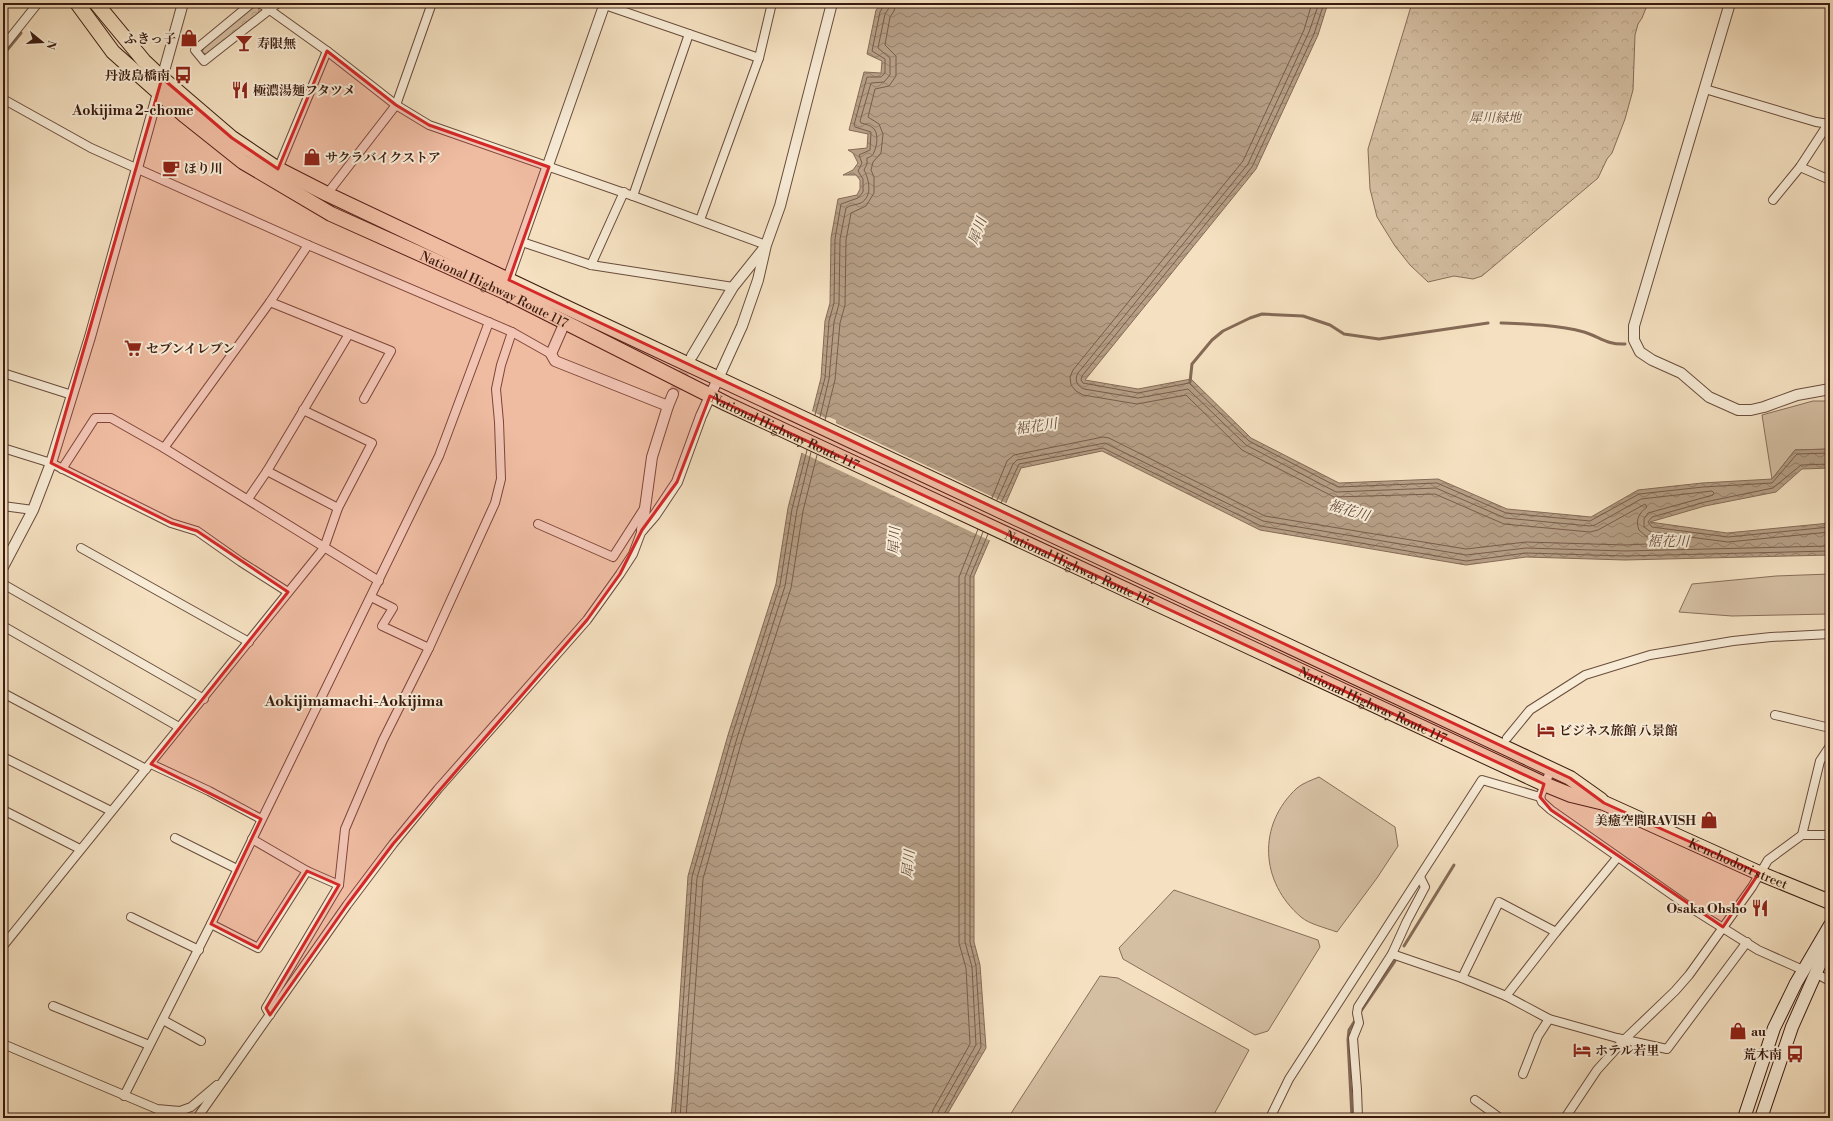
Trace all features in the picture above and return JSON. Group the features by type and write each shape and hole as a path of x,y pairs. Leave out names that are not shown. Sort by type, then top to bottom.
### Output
{"highway":[{"name":"National Highway Route 117","path":"77,3 113,52 232,138 278,168 327,194 1551,769"},
{"name":"National Highway Route 117","path":"96,3 144,61 160,85 184,115 243,162 296,195 332,214 506,292 710,396 1483,756 1542,790"},
{"name":"Kenchodori street","path":"1551,769 1570,778 1604,803"},
{"name":"Kenchodori street","path":"1542,790 1604,803 1759,874 1830,902"}],"main road":[{"path":"1761,1118 1809,972 1830,925"},
{"path":"1744,1118 1774,1028 1830,941"}],"street":[{"path":"3,47 38,3"},
{"path":"3,567 33,510 51,463 90,337 183,3"},
{"path":"252,3 195,50 204,61 278,3"},
{"path":"260,3 327,51 396,105 429,125 624,192 766,245"},
{"path":"327,194 396,105 432,3"},
{"path":"700,220 758,58 772,3"},
{"path":"642,530 656,515 677,482 701,416 742,326 758,280 766,245 780,206 832,3"},
{"path":"1730,3 1721,30 1706,88 1634,326 1634,340 1640,352 1681,373 1709,397 1738,410 1757,409 1797,395 1830,389"},
{"path":"508,279 549,167 603,4 758,58"},
{"path":"633,196 689,34"},
{"path":"278,168 327,51"},
{"path":"1706,88 1816,122 1829,124 1800,166 1773,200"},
{"path":"3,99 91,148 308,245 512,332 551,354 555,361 668,406"},
{"path":"1800,166 1830,180"},
{"path":"591,265 624,192"},
{"path":"522,242 591,265 734,287"},
{"path":"164,448 270,302 308,245"},
{"path":"692,356 734,287 766,245"},
{"path":"270,302 391,351 364,399"},
{"path":"124,1096 199,950 261,819 439,456 488,322"},
{"path":"551,354 565,322"},
{"path":"270,1016 266,1008 339,885 345,829 383,740 429,648 495,503 501,479 496,389 501,365 512,332"},
{"path":"248,499 267,471 349,334"},
{"path":"3,373 72,396"},
{"path":"197,1118 270,1016 347,904 393,844 443,783 587,620 633,554 642,530 652,457 673,394"},
{"path":"3,946 179,727 204,699 324,548 338,508 372,443 303,410"},
{"path":"62,469 95,418 111,418 248,499 324,548 379,581"},
{"path":"3,448 51,463 98,485 171,523 197,531 241,562 288,592"},
{"path":"267,471 338,508"},
{"path":"538,524 614,557 646,504"},
{"path":"3,506 33,510"},
{"path":"81,548 249,642"},
{"path":"3,584 204,699"},
{"path":"371,597 393,608 382,626 429,648"},
{"path":"3,626 179,727"},
{"path":"1507,738 1530,710 1586,675 1650,655 1733,641 1771,637 1830,634"},
{"path":"3,693 148,766 209,791 261,819"},
{"path":"1775,715 1830,728"},
{"path":"1802,835 1820,761 1830,746"},
{"path":"3,757 111,811"},
{"path":"1551,769 1542,790 1542,802 1551,810 1617,858 1758,950 1830,981"},
{"path":"1270,1118 1290,1080 1482,780 1542,790"},
{"path":"3,810 80,849"},
{"path":"1565,1118 1597,1070 1625,1039 1676,991 1689,976 1752,886 1768,860 1802,835 1830,835"},
{"path":"175,838 237,869"},
{"path":"252,839 307,871 339,885"},
{"path":"1506,996 1617,858"},
{"path":"211,924 258,948 307,871"},
{"path":"1358,1118 1353,1038 1359,1023 1357,1013 1358,1007 1392,954 1425,887 1420,877"},
{"path":"1462,978 1499,902 1556,932"},
{"path":"131,917 199,950"},
{"path":"1392,954 1462,978 1506,996 1549,1019 1625,1039 1667,1048 1747,942"},
{"path":"53,1006 149,1045"},
{"path":"1523,1074 1538,1036 1549,1019"},
{"path":"162,1020 201,1041"},
{"path":"3,1044 157,1109 180,1112 191,1106 227,1076"},
{"path":"1475,1100 1500,1118"}],"highlighted area":[{"path":"327,51 396,105 429,125 549,167 509,280 1570,778 1604,803 1759,873 1723,927 1551,810 1540,797 1544,784 710,396 677,482 642,530 620,574 587,620 393,844 347,905 270,1015 266,1008 339,885 307,871 258,948 211,924 261,819 151,764 288,592 197,531 171,523 51,463 162,78 232,138 278,169"}],"green space":[{"name":"犀川緑地","path":"1412,3 1648,3 1638,24 1635,35 1633,90 1625,119 1612,153 1607,159 1598,178 1482,276 1473,279 1454,276 1428,282 1410,265 1395,246 1377,217 1370,189 1368,149"},
{"path":"256,6 259,9 259,13 207,55 202,52 204,48 250,8"},
{"path":"1813,401 1830,401 1830,449 1795,450 1772,479 1762,415"},
{"path":"1830,574 1830,614 1732,616 1679,612 1692,584 1776,576"},
{"path":"1319,777 1395,827 1398,846 1377,878 1337,932 1313,924 1301,917 1287,903 1277,887 1271,871 1269,853 1270,836 1275,819 1284,803 1299,786"},
{"path":"1174,890 1318,940 1320,947 1268,1031 1255,1035 1123,959 1119,948"},
{"path":"1100,976 1118,978 1249,1050 1212,1118 1008,1118"}],"water":[{"path":"882,3 1328,3 1318,35 1256,169 1085,380 1138,389 1191,379 1251,438 1339,483 1438,479 1507,509 1591,517 1638,490 1702,483 1772,479 1795,450 1830,449 1830,468 1802,469 1776,492 1705,506 1650,522 1727,533 1830,523 1830,555 1625,560 1526,557 1466,565 1260,530 1102,451 1021,468 974,576 974,942 980,965 986,1048 945,1118 671,1118 688,876 728,735 776,584 788,508 821,378 825,321 830,303 831,238 838,199 857,195 860,189 860,180 856,175 843,175 853,170 858,163 853,153 848,150 867,148 868,134 849,130 864,72 881,73 882,61 867,54 876,10"}],"pier":[{"path":"810,410 825,418 829,417 836,420 836,423 1008,504 991,541 800,452"}],"waterway":[{"path":"3,55 21,33"},
{"path":"1190,382 1192,364 1212,340 1223,331 1262,314 1303,316 1330,325 1344,334 1379,339 1488,323"},
{"path":"1501,323 1553,326 1584,332 1608,342 1625,344"},
{"path":"1404,946 1454,865"},
{"path":"1359,1014 1395,961"},
{"path":"1352,1118 1348,1040 1349,1030 1356,1019"}],"tunnel":[{"path":"673,394 691,358"}],"place":[{"name":"ふきっ子","path":"189,38"},
{"name":"寿限無","path":"244,43"},
{"name":"丹波島橋南","path":"183,75"},
{"name":"極濃湯麺フタツメ","path":"240,90"},
{"name":"サクラバイクストア","path":"312,157"},
{"name":"ほり川","path":"171,168"},
{"name":"セブンイレブン","path":"133,348"},
{"name":"ビジネス旅館 八景館","path":"1546,730"},
{"name":"美癒空間RAVISH","path":"1709,820"},
{"name":"Osaka Ohsho","path":"1760,908"},
{"name":"au","path":"1738,1031"},
{"name":"ホテル若里","path":"1582,1050"},
{"name":"荒木南","path":"1795,1054"}],"district":[{"name":"Aokijima 2-chome","path":"133,110"},
{"name":"Aokijimamachi-Aokijima","path":"354,701"}],"water label":[{"name":"犀川","path":"977,231"},
{"name":"裾花川","path":"1036,426"},
{"name":"裾花川","path":"1349,510"},
{"name":"犀川","path":"894,541"},
{"name":"裾花川","path":"1668,541"},
{"name":"犀川","path":"908,864"}]}
